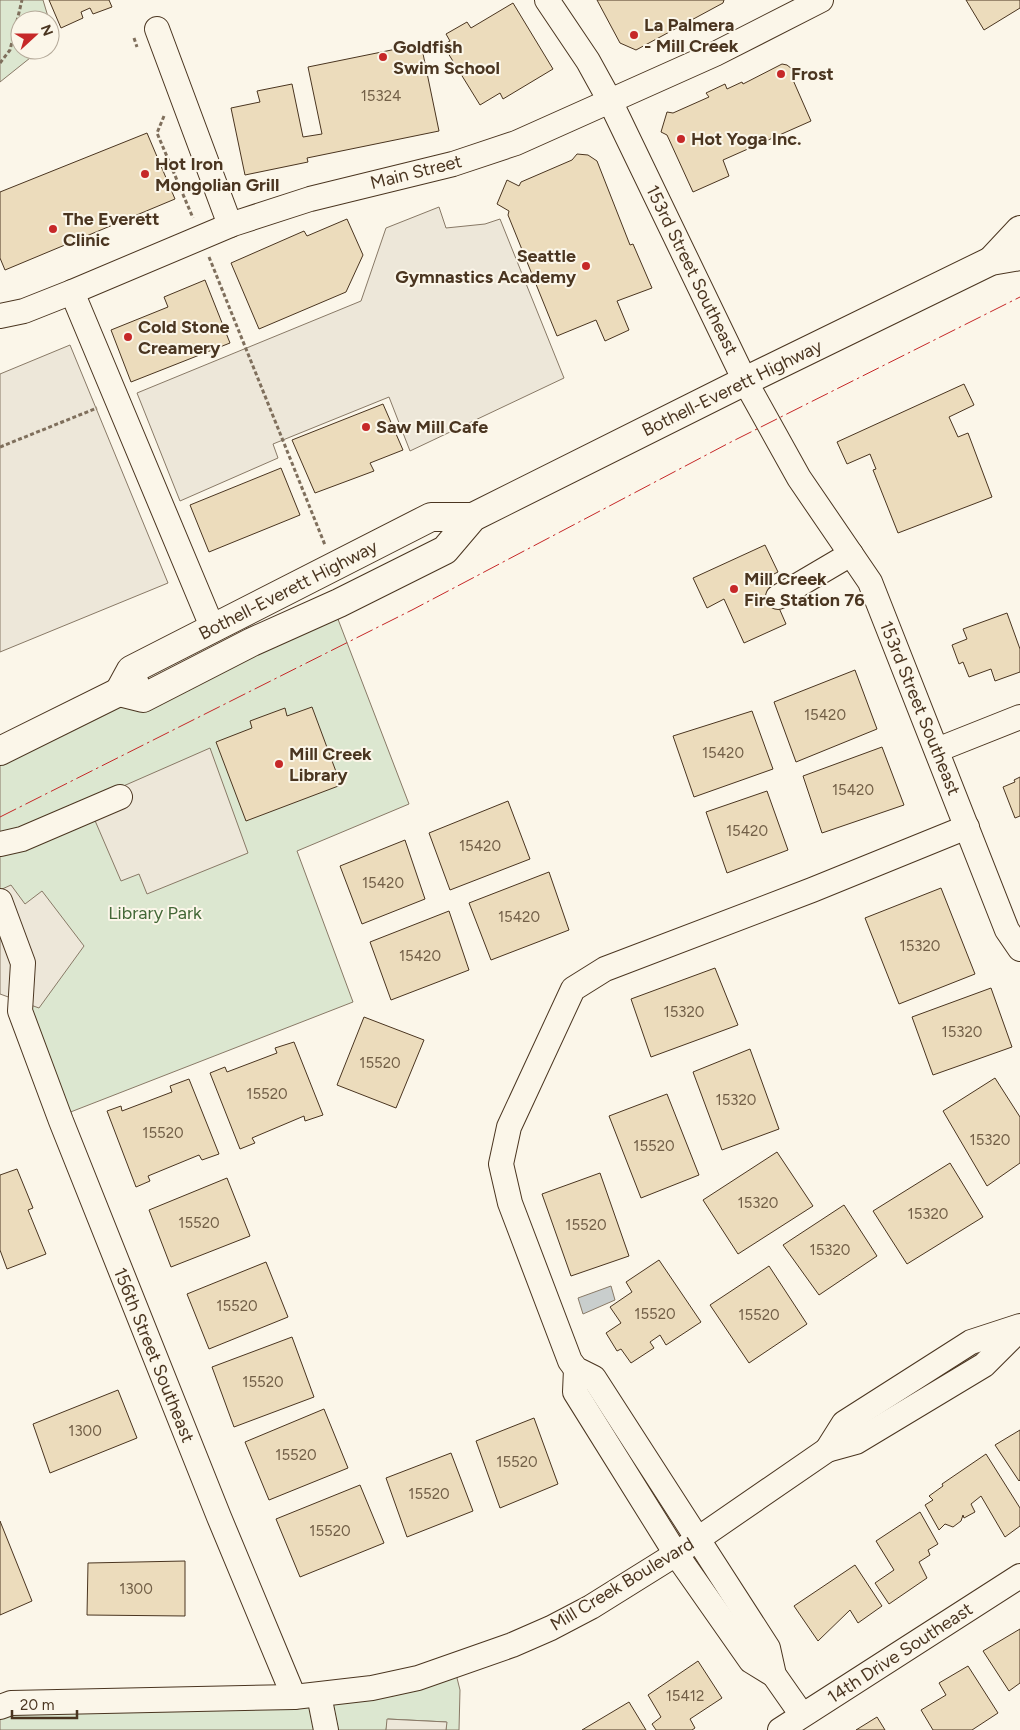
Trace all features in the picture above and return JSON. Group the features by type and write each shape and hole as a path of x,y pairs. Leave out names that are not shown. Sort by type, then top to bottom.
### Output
{"main road":[{"name":"Bothell-Everett Highway","path":"991,261 1020,230"},
{"name":"Bothell-Everett Highway","path":"473,517 431,517 131,670 119,692 143,698 252,642 339,603 445,550 473,517 991,261 1020,256"},
{"path":"0,751 119,692"}],"street":[{"name":"153rd Street Southeast","path":"547,0 588,60 610,101 745,381 799,478 870,582 938,750 1007,930 1020,949"},
{"name":"Main Street","path":"0,316 24,311 230,225 310,199 453,164 516,143 715,54 821,0"},
{"path":"157,29 230,225"},
{"path":"72,292 212,629"},
{"path":"778,597 851,554"},
{"path":"938,750 1020,717"},
{"path":"0,844 22,839 120,797"},
{"path":"802,1715 774,1674 768,1648 594,1378 576,1369 570,1361 510,1203 501,1164 509,1127 573,989 605,969 794,897 967,827"},
{"name":"156th Street Southeast","path":"0,901 23,963 20,1010 115,1259 294,1697"},
{"name":"Mill Creek Boulevard","path":"4,1701 294,1697 319,1695 418,1678 483,1656 551,1628 591,1607 676,1554 827,1450 844,1423 971,1342 1020,1328"},
{"path":"576,1369 575,1392 676,1554 751,1661 774,1674"},
{"path":"602,1436 622,1423"},
{"name":"14th Drive Southeast","path":"780,1730 1020,1576"},
{"path":"319,1695 326,1730"}],"path":[{"path":"0,63 10,50 22,0"},
{"path":"134,38 141,56"},
{"path":"161,109 164,118 157,133 195,222"},
{"path":"207,251 334,566"},
{"path":"0,447 116,400"}],"green space":[{"path":"0,0 43,0 46,10 10,10 10,60 28,60 0,82"},
{"name":"Library Park","path":"336,614 409,804 297,851 353,1002 68,1113 26,1014 0,988 0,762 119,707 153,705"},
{"path":"454,1666 460,1690 459,1730 446,1730 446,1722 388,1719 386,1730 0,1730 0,1707 294,1697"}],"shaded area":[{"path":"439,207 446,228 485,224 500,219 564,378 410,451 389,397 273,444 278,458 180,501 137,393 361,301 386,228"},
{"path":"70,345 168,583 0,652 0,374"},
{"path":"210,748 248,853 147,894 139,874 121,881 87,802"},
{"path":"11,885 25,904 42,891 84,946 39,1008 0,994 0,890"},
{"path":"611,1286 615,1300 583,1314 578,1298"},
{"path":"387,1719 447,1722 446,1730 386,1730"}],"building":[{"path":"49,0 109,0 112,7 93,14 90,8 81,12 83,18 61,28 60,10 53,10"},
{"path":"597,0 724,0 723,3 636,50 620,43"},
{"path":"966,0 1020,0 1020,8 984,30"},
{"path":"513,3 553,69 503,99 500,93 480,105 443,45 450,41 446,34 467,22 471,28"},
{"path":"421,44 439,131 307,158 308,162 245,175 231,108 260,102 257,91 292,84 303,137 322,134 308,67"},
{"path":"782,64 792,69 793,80 811,121 723,160 729,176 693,192 667,135 661,132 667,112 673,113 709,97 706,93 725,84 727,89 742,82 743,84"},
{"name":"The Everett Clinic","path":"147,133 175,199 5,270 0,258 0,192"},
{"name":"Seattle Gymnastics Academy","path":"577,154 588,155 597,161 630,245 633,244 652,288 617,301 629,330 605,341 596,320 557,336 508,215 509,211 497,204 507,180 519,186 521,182 572,160"},
{"path":"347,219 363,255 346,292 259,329 231,263 304,231 307,236"},
{"path":"205,280 230,343 131,382 111,330 168,307 164,297"},
{"path":"964,384 974,405 949,417 958,437 968,433 992,497 898,533 873,470 876,469 870,454 847,464 837,442"},
{"path":"383,404 403,450 370,463 374,471 315,493 292,440"},
{"path":"281,468 300,515 209,552 190,505"},
{"name":"Mill Creek Fire Station 76","path":"765,545 778,572 766,578 786,624 744,643 724,599 707,608 693,578"},
{"path":"1007,613 1020,649 1020,672 995,681 991,669 969,677 963,662 959,664 952,645 967,639 963,629"},
{"path":"855,670 877,729 796,762 774,702"},
{"name":"Mill Creek Library","path":"312,707 341,785 246,821 216,742 252,728 250,721 285,708 287,716"},
{"path":"752,711 773,769 694,797 673,736"},
{"path":"882,747 904,805 822,833 803,776"},
{"path":"1020,777 1020,816 1015,818 1003,787 1015,782 1014,780"},
{"path":"767,791 788,850 727,873 706,812"},
{"path":"508,801 530,859 450,890 429,833"},
{"path":"405,840 425,899 362,924 340,866"},
{"path":"549,872 569,930 491,960 469,903"},
{"path":"941,888 975,974 899,1004 865,918"},
{"path":"449,911 469,970 391,1000 370,942"},
{"path":"715,968 738,1025 651,1057 631,999"},
{"path":"991,988 1012,1047 933,1075 912,1017"},
{"path":"364,1017 424,1040 396,1108 337,1085"},
{"path":"294,1042 323,1115 305,1121 304,1116 252,1138 255,1143 240,1149 210,1073 225,1067 227,1072 277,1053 275,1048"},
{"path":"750,1049 779,1129 722,1150 693,1072"},
{"path":"995,1078 1020,1117 1020,1163 987,1186 943,1111"},
{"path":"189,1079 219,1154 202,1160 199,1155 148,1176 150,1181 136,1187 107,1111 121,1106 122,1111 172,1092 170,1086"},
{"path":"667,1094 699,1175 641,1198 609,1116"},
{"path":"777,1152 813,1206 738,1254 703,1200"},
{"path":"950,1163 983,1217 907,1264 873,1211"},
{"path":"17,1169 33,1208 28,1210 46,1254 7,1269 0,1250 0,1175"},
{"path":"600,1173 629,1256 571,1276 542,1194"},
{"path":"227,1178 250,1236 171,1267 149,1210"},
{"path":"844,1205 877,1256 819,1295 783,1245"},
{"path":"659,1260 701,1322 666,1345 660,1335 650,1342 654,1348 631,1363 621,1349 617,1351 606,1333 621,1323 610,1307 632,1292 626,1282"},
{"path":"266,1262 288,1317 209,1349 187,1294"},
{"path":"769,1266 807,1324 749,1363 710,1305"},
{"path":"292,1337 314,1397 234,1427 212,1367"},
{"path":"118,1390 137,1438 50,1473 33,1424"},
{"path":"324,1409 348,1468 269,1500 245,1442"},
{"path":"534,1418 558,1484 500,1508 476,1441"},
{"path":"1020,1430 1020,1480 1019,1481 995,1445"},
{"path":"451,1453 473,1511 407,1537 386,1478"},
{"path":"986,1454 1020,1508 1020,1526 1005,1537 981,1496 971,1504 975,1512 964,1518 963,1515 961,1521 953,1527 945,1524 939,1530 925,1505 933,1500 929,1496 943,1486 942,1484"},
{"path":"360,1485 384,1543 300,1577 276,1519"},
{"path":"920,1512 938,1544 928,1550 930,1555 919,1562 927,1578 889,1604 875,1583 894,1570 876,1541"},
{"path":"0,1521 32,1601 0,1615"},
{"path":"185,1561 185,1616 87,1615 88,1563"},
{"path":"855,1565 882,1606 858,1623 850,1610 818,1641 794,1606"},
{"path":"1020,1629 1020,1683 1009,1691 983,1651"},
{"path":"698,1661 722,1698 690,1719 695,1728 692,1730 656,1730 652,1724 661,1717 648,1695"},
{"path":"968,1666 998,1713 972,1730 933,1730 921,1710 946,1695 939,1683"},
{"path":"629,1702 646,1730 582,1730"},
{"path":"877,1717 885,1730 856,1730"}],"power":[{"path":"0,817 412,610 729,443 1020,297"}],"place":[{"name":"La Palmera - Mill Creek","path":"634,35"},
{"name":"Goldfish Swim School","path":"383,57"},
{"name":"Frost","path":"781,74"},
{"name":"Hot Yoga Inc.","path":"681,139"},
{"name":"Hot Iron Mongolian Grill","path":"145,174"},
{"name":"The Everett Clinic","path":"53,229"},
{"name":"Seattle Gymnastics Academy","path":"586,266"},
{"name":"Cold Stone Creamery","path":"128,337"},
{"name":"Saw Mill Cafe","path":"366,427"},
{"name":"Mill Creek Fire Station 76","path":"734,589"},
{"name":"Mill Creek Library","path":"279,764"}]}
